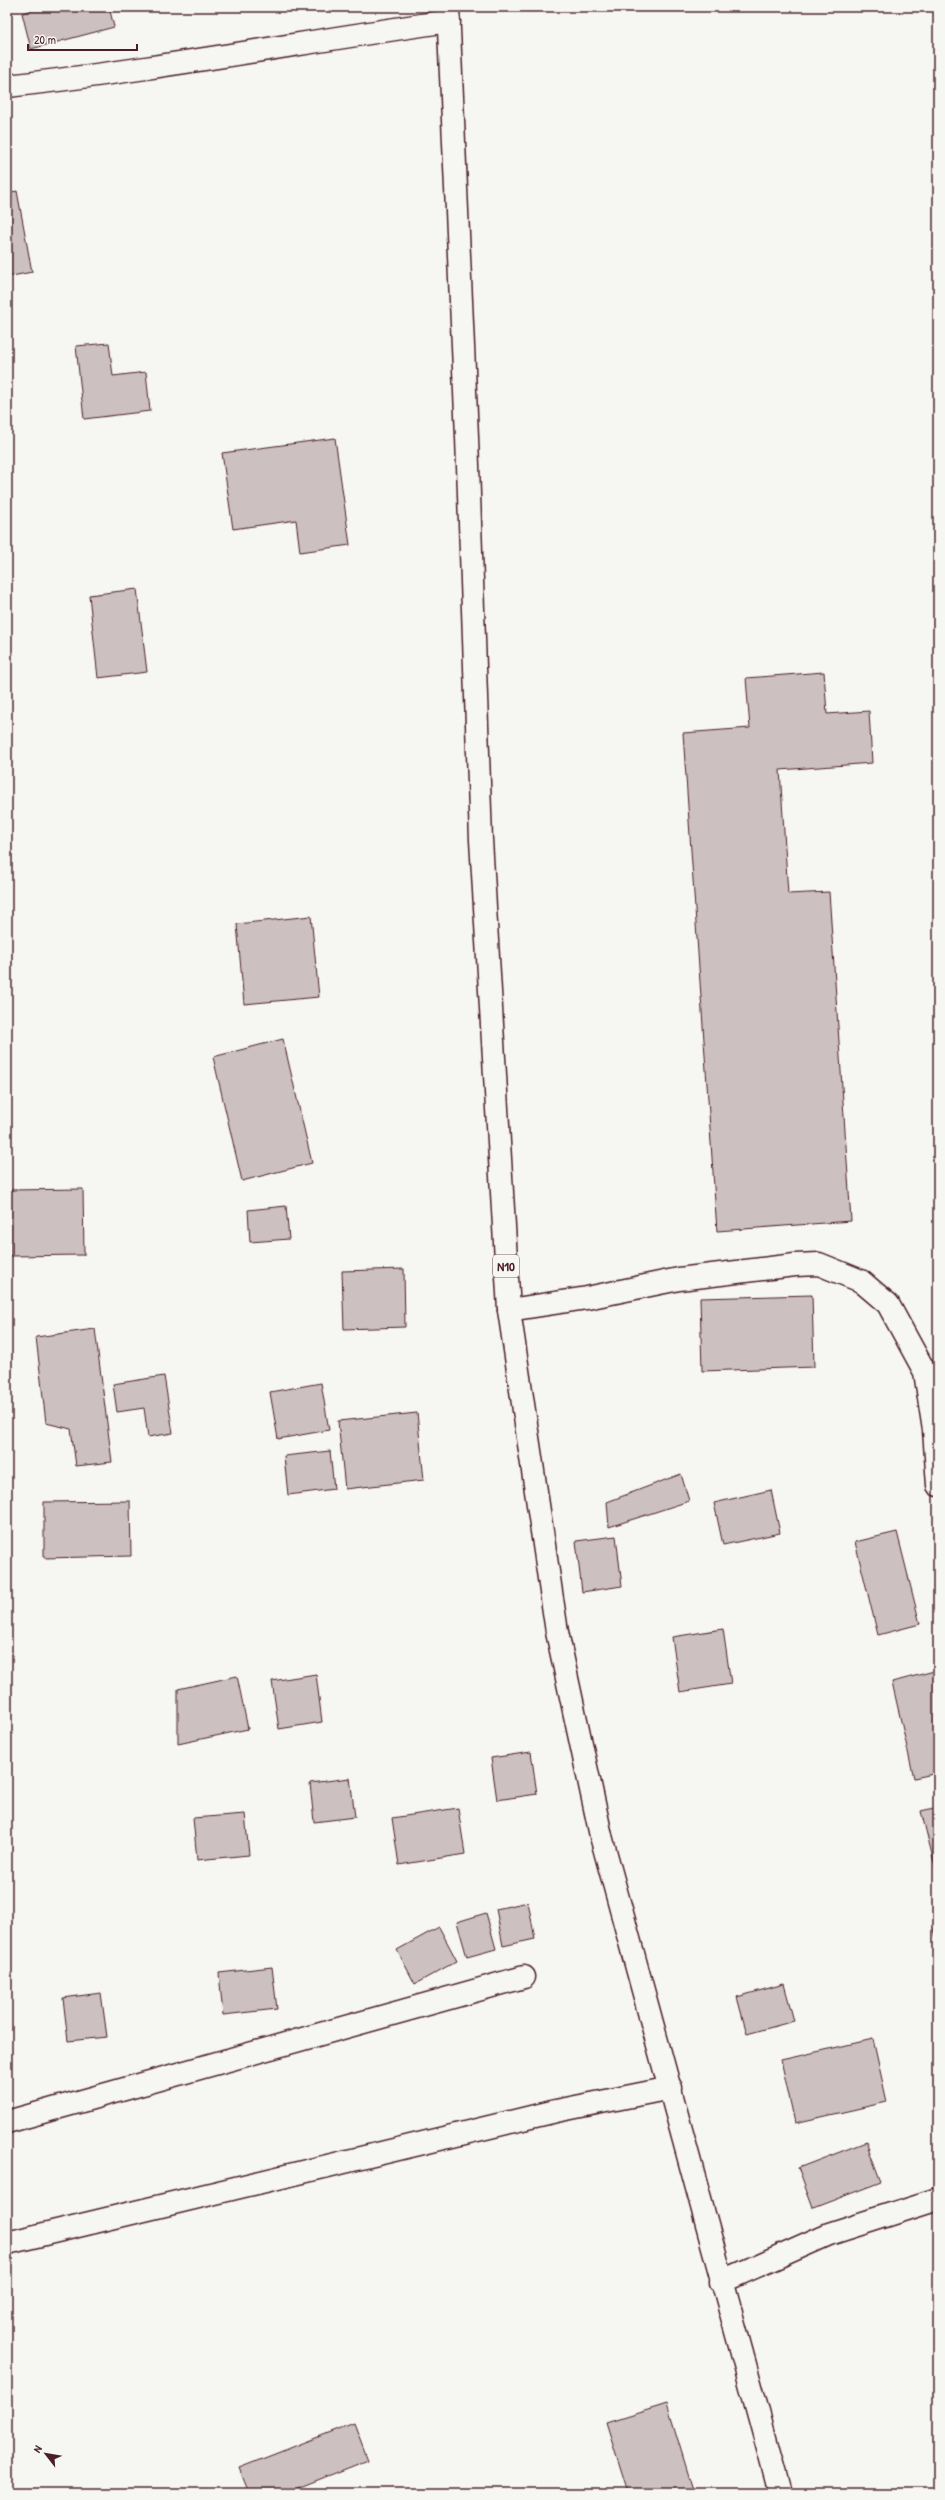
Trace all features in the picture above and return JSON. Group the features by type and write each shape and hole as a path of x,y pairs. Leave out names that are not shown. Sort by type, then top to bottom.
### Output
{"main road":[{"path":"7,86 103,75 282,45 449,14"},
{"name":"N10","path":"449,14 467,437 481,840 509,1310 557,1632 601,1836 671,2088 721,2282 780,2493"},
{"path":"509,1310 587,1298 678,1279 795,1265 819,1264 861,1281 888,1304 925,1372 934,1430 938,1485"},
{"path":"7,2122 524,1977"},
{"path":"7,2243 533,2116 671,2088"},
{"path":"721,2282 829,2234 938,2199"}],"building":[{"path":"37,7 109,7 114,27 31,49 22,13 37,9"},
{"path":"17,191 32,272 7,277 7,193"},
{"path":"109,343 113,376 146,372 150,411 84,419 76,346"},
{"path":"335,438 350,545 300,552 296,520 233,529 222,453"},
{"path":"137,589 147,672 98,678 89,595"},
{"path":"824,672 827,714 869,711 872,763 780,770 788,894 829,892 851,1221 717,1231 683,733 750,728 746,678"},
{"path":"311,916 319,997 244,1004 237,924"},
{"path":"283,1039 312,1163 242,1181 213,1057"},
{"path":"83,1189 84,1255 10,1256 9,1190"},
{"path":"286,1206 289,1239 250,1242 248,1210"},
{"path":"404,1269 405,1327 344,1329 342,1271"},
{"path":"812,1295 814,1367 702,1371 700,1298"},
{"path":"95,1329 112,1462 76,1466 71,1429 46,1423 36,1337"},
{"path":"164,1376 173,1433 148,1437 144,1408 117,1412 113,1384"},
{"path":"321,1383 329,1430 278,1439 270,1392"},
{"path":"417,1413 424,1480 345,1489 338,1421"},
{"path":"330,1451 334,1489 288,1495 284,1456"},
{"path":"681,1474 689,1501 609,1527 607,1502"},
{"path":"771,1490 780,1533 723,1545 714,1503"},
{"path":"130,1501 131,1556 44,1558 44,1502"},
{"path":"897,1532 920,1624 878,1635 855,1542"},
{"path":"616,1536 622,1586 582,1592 576,1541"},
{"path":"723,1629 731,1684 680,1692 672,1637"},
{"path":"938,1670 938,1773 914,1778 892,1682"},
{"path":"316,1674 322,1722 279,1729 272,1681"},
{"path":"237,1676 248,1729 178,1744 178,1689"},
{"path":"531,1752 537,1794 497,1800 491,1758"},
{"path":"350,1778 355,1817 314,1822 310,1783"},
{"path":"938,1807 938,1878 921,1811"},
{"path":"458,1808 465,1854 399,1865 392,1818"},
{"path":"245,1814 249,1855 197,1860 193,1818"},
{"path":"528,1902 535,1939 503,1946 496,1909"},
{"path":"486,1913 496,1949 467,1957 457,1922"},
{"path":"439,1927 457,1961 415,1984 397,1950"},
{"path":"938,1928 938,1947 934,1929"},
{"path":"272,1967 277,2009 223,2015 219,1973"},
{"path":"784,1984 794,2021 747,2034 737,1997"},
{"path":"101,1993 107,2037 68,2041 63,1998"},
{"path":"873,2039 887,2102 795,2123 781,2060"},
{"path":"938,2092 938,2112 933,2093"},
{"path":"866,2142 881,2182 813,2208 798,2168"},
{"path":"667,2404 694,2493 628,2493 606,2423"},
{"path":"354,2423 368,2460 285,2493 249,2493 239,2468"}]}
